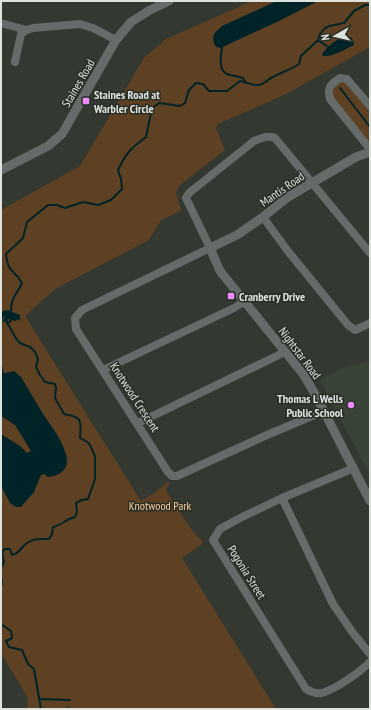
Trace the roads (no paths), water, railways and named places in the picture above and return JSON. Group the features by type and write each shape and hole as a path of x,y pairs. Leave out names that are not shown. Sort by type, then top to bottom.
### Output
{"street":[{"name":"Staines Road","path":"1,170 48,146 62,134 116,40 131,22 150,10 169,1"},
{"path":"1,23 26,30"},
{"path":"15,62 21,34 26,30 33,28 80,24 93,28 116,40"},
{"path":"370,106 347,79 340,78 331,84 328,91 330,99 370,150"},
{"path":"210,248 186,198 189,193 254,141 265,136 271,136 276,138 370,253"},
{"name":"Mantis Road","path":"210,248 237,234 263,217 288,197 370,150"},
{"path":"263,217 287,250 348,325 355,330 370,323"},
{"name":"Nightstar Road","path":"210,248 220,271 303,374 324,410 370,501"},
{"name":"Knotwood Crescent","path":"210,248 82,310 74,318 76,329 168,472 172,476 177,476 324,410"},
{"path":"103,370 227,311 244,301"},
{"path":"138,424 285,352"},
{"name":"Pogonia Street","path":"354,468 282,498 240,518 220,530 213,540 306,689 315,693 322,693 350,678 370,662"},
{"path":"282,498 333,604 370,654"}],"water":[{"path":"277,1 318,1 221,48 216,47 213,38 222,26"},
{"path":"343,37 352,38 354,45 335,54 323,56 322,54 329,46"},
{"path":"6,310 20,315 19,321 19,319 15,321 8,319 7,322 3,321 1,323 6,317 4,316 3,319 1,319 1,312"},
{"path":"14,371 21,377 63,445 67,460 65,468 60,473 48,477 44,474 41,475 34,492 21,507 16,507 10,503 1,486 1,434 20,446 27,453 31,451 15,425 1,416 1,374"}],"waterway":[{"path":"8,312 11,311 13,299 22,283 10,269 6,254 23,238 27,222 48,205 57,205 65,208 83,202 98,205 111,200 122,189 118,170 121,164 129,151 146,137 152,108 159,103 180,106 185,103 189,90 196,83 203,84 209,91 227,91 240,81 254,85 263,84 271,78 299,64 301,56 318,40 324,29 329,26 344,23 354,11 365,5 370,5"},
{"path":"318,40 328,47"},
{"path":"222,47 221,66 224,72 229,75 243,78 245,81"},
{"path":"340,88 370,127"},
{"path":"1,568 4,562 2,552 5,549 10,549 12,555 17,553 25,544 32,540 49,539 52,534 53,527 75,517 77,512 76,503 88,499 95,479 95,456 89,443 80,438 80,421 78,418 64,414 55,398 55,384 45,382 36,367 38,359 35,352 30,347 20,343 17,340 5,319"},
{"path":"7,323 11,321"},
{"path":"1,366 3,373"},
{"path":"1,577 1,587"},
{"path":"1,624 11,631 12,638 6,641 9,647 22,650 28,664 34,669 41,709"},
{"path":"39,699 70,700"}],"place":[{"name":"Staines Road at Warbler Circle","path":"86,101"},
{"name":"Cranberry Drive","path":"231,296"},
{"name":"Thomas L Wells Public School","path":"351,405"}],"park label":[{"name":"Knotwood Park","path":"160,505"}]}
